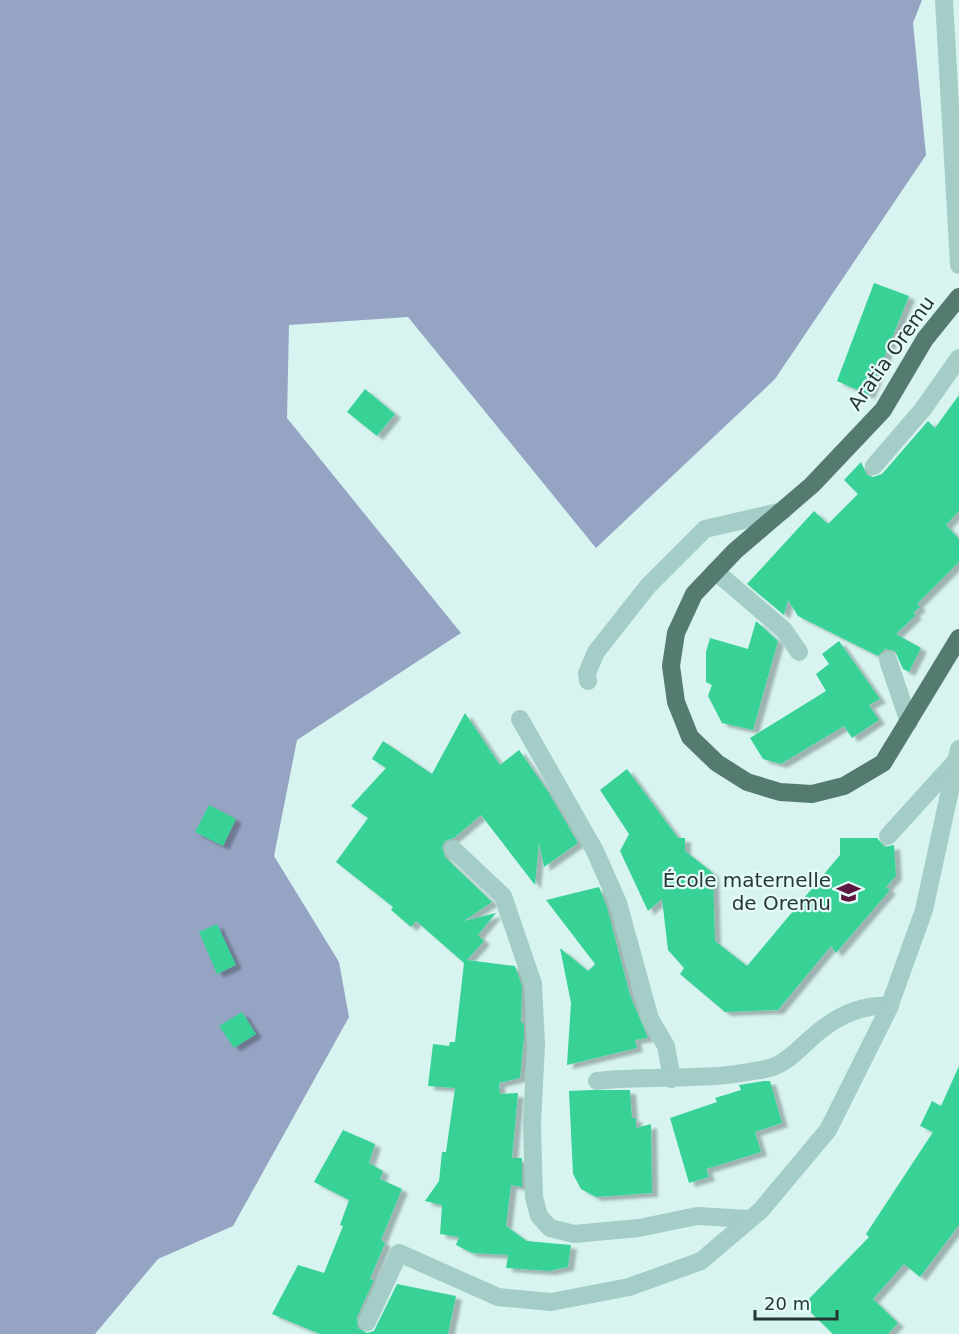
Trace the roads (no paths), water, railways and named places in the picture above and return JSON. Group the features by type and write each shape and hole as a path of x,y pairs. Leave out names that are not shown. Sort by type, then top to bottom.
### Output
{"main road":[{"name":"Aratia Oremu","path":"959,297 925,339 883,410 812,485 715,571 694,594 676,633 671,666 676,702 690,737 717,763 747,782 780,792 812,794 844,786 883,763 959,638"}],"street":[{"path":"944,0 959,265"},
{"path":"874,466 923,409 959,358"},
{"name":"Aratia Oremu","path":"588,681 587,673 596,652 648,586 705,529 783,511"},
{"path":"715,571 784,630 799,652"},
{"path":"888,660 909,722"},
{"path":"520,719 595,851 618,903 650,1019 666,1046 672,1078"},
{"path":"888,836 958,755"},
{"path":"367,1322 399,1253 498,1297 551,1302 629,1287 701,1261 760,1210 828,1130 890,1006 924,910 958,755"},
{"path":"453,849 503,896 533,984 536,1045 532,1125 534,1197 539,1216 550,1228 574,1234 639,1228 697,1216 750,1219"},
{"path":"597,1081 633,1077 672,1078 736,1074 776,1066 830,1023 850,1012 874,1005 890,1006"}],"place":[{"name":"École maternelle de Oremu","path":"849,892"}]}
